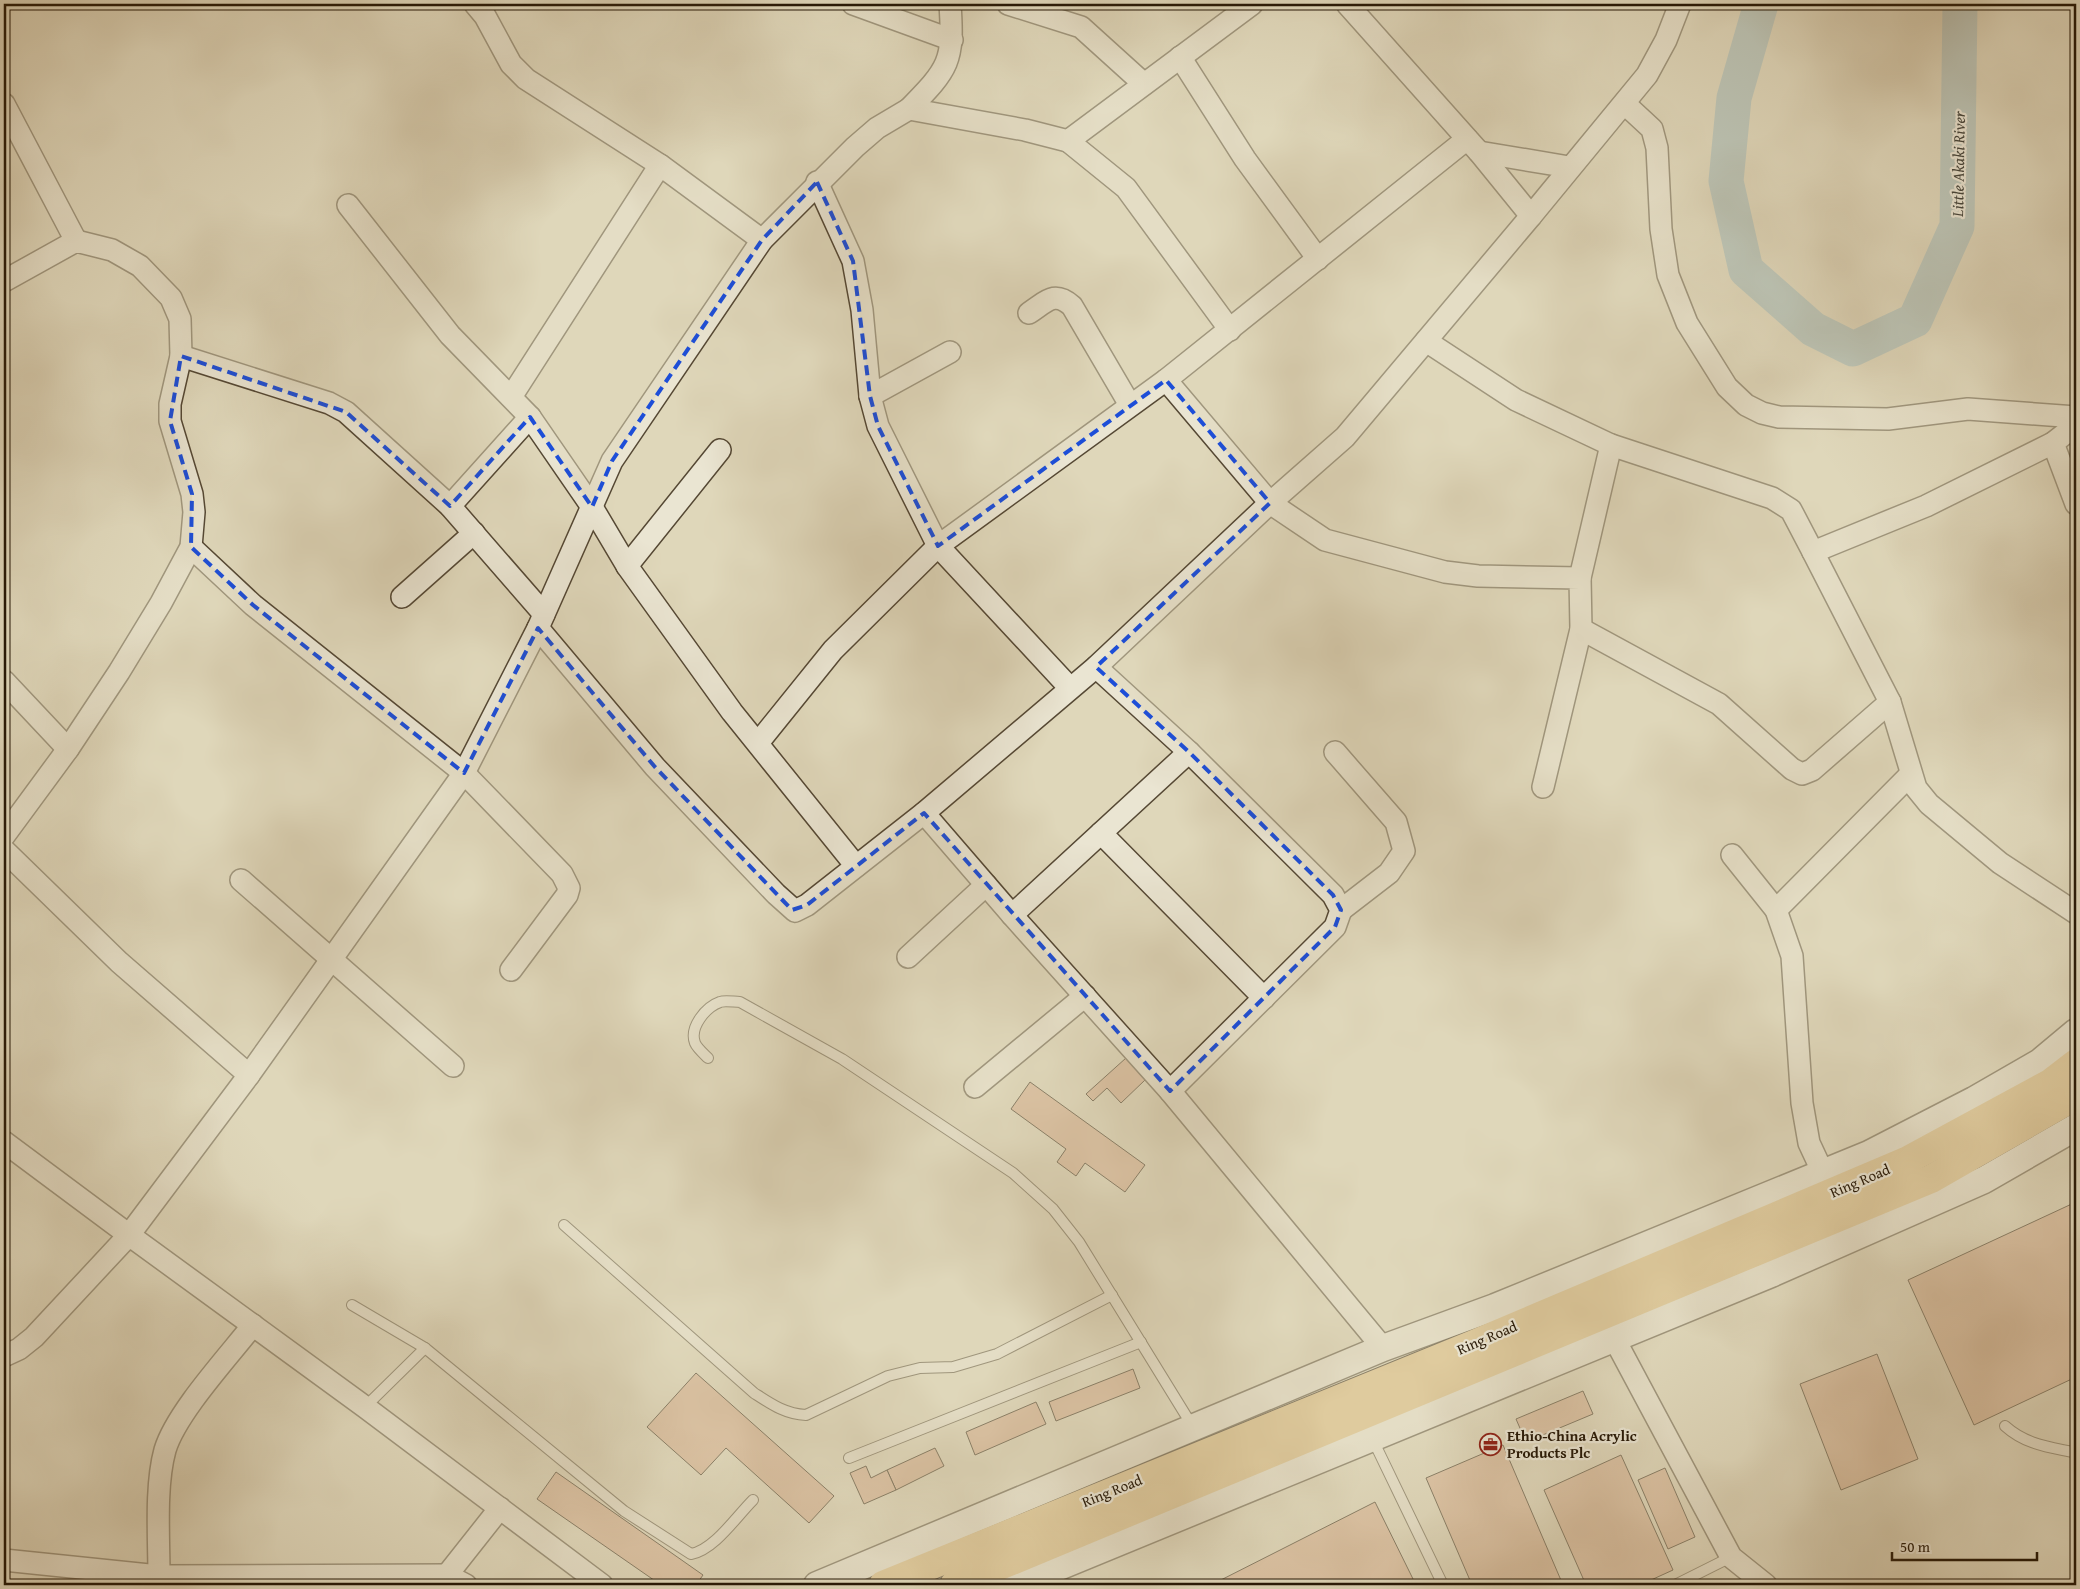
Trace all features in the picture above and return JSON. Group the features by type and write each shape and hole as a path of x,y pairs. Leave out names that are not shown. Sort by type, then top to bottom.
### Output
{"highway":[{"name":"Ring Road","path":"883,1585 1474,1344 1906,1161 2050,1083 2076,1063"},
{"name":"Ring Road","path":"954,1585 1931,1179 2048,1114 2076,1096"}],"street":[{"path":"475,4 485,16 510,64 526,79 660,165 762,240"},
{"path":"853,4 952,40"},
{"path":"4,1356 19,1349 34,1337 129,1235 333,960 464,774 541,621 612,461 762,240 817,182 876,128 909,110 939,79 947,62 952,40 950,4"},
{"path":"1008,4 1081,27 1144,84"},
{"path":"1068,141 1252,4"},
{"path":"1347,4 1473,146 1531,216"},
{"path":"181,356 329,403 346,412 450,506 474,532 656,768 792,910 807,904 924,813 1096,667 1270,503 1345,437 1531,216 1569,167 1625,104 1647,75 1666,40 1680,4"},
{"path":"1180,57 1245,159 1318,259"},
{"path":"4,104 76,241"},
{"path":"1625,104 1652,129 1657,148 1661,229 1668,275 1687,323 1727,388 1746,405 1762,413 1779,417 1888,419 1968,409 2076,418"},
{"path":"909,110 1025,130 1068,141 1126,188 1230,330"},
{"path":"758,743 833,650 938,546 1166,380 1318,259 1473,146 1569,167"},
{"path":"511,397 660,165"},
{"path":"817,182 853,261 862,310 870,396 878,426 938,546 1070,688"},
{"path":"348,205 450,335 530,417 592,507 628,566 732,712 856,866"},
{"path":"4,281 76,241 112,250 140,266 171,298 180,319 181,356 170,404 170,421 192,494 194,512 191,547 161,602 68,750 4,836"},
{"path":"1029,313 1054,297 1064,298 1072,306 1130,405"},
{"path":"1426,341 1516,400 1612,445 1772,498 1791,510 1890,702 1916,788 1929,804 2000,863 2076,913"},
{"path":"870,396 950,352"},
{"path":"1166,380 1270,503 1325,540 1444,572 1478,576 1580,578"},
{"path":"450,506 530,417"},
{"path":"1813,552 1926,506 2053,443 2076,425"},
{"path":"2053,443 2076,504"},
{"path":"1543,787 1581,629 1580,578 1612,445"},
{"path":"628,566 720,450"},
{"path":"402,597 474,532"},
{"path":"191,547 253,605 464,774 562,874 569,888 567,895 511,970"},
{"path":"1581,629 1719,704 1792,769 1802,774 1812,770 1890,702"},
{"path":"1096,667 1189,752 1333,895 1340,910"},
{"path":"4,681 68,750"},
{"path":"1012,915 1189,752"},
{"path":"1170,1091 1335,927 1340,910 1389,873 1404,851 1396,822 1335,752"},
{"path":"1776,910 1911,774"},
{"path":"924,813 1012,915 1170,1091 1383,1348"},
{"path":"1101,833 1264,998"},
{"path":"4,850 119,962 249,1075"},
{"path":"1732,855 1776,910 1792,956 1798,1059 1809,1143 1823,1173"},
{"path":"241,880 453,1066"},
{"path":"908,957 986,885"},
{"path":"975,1087 1085,996"},
{"path":"817,1585 1383,1348 1495,1307 1869,1154 1974,1100 2040,1062 2076,1032"},
{"path":"1016,1585 1772,1274 1984,1180 2076,1127"},
{"path":"4,1142 365,1407 602,1585"},
{"path":"158,1576 161,1469 166,1448 184,1413 253,1325"},
{"path":"1615,1340 1731,1557 1766,1585"},
{"path":"447,1575 500,1508"},
{"path":"4,1560 158,1576 447,1575 466,1585"}],"lane":[{"path":"708,1058 695,1044 694,1030 710,1007 722,1001 740,1002 842,1059 1013,1173 1058,1216 1079,1242 1193,1428"},
{"path":"564,1225 754,1393 780,1409 792,1414 806,1416 888,1376 920,1368 953,1367 997,1354 1112,1295"},
{"path":"352,1305 426,1348 624,1511 691,1554 701,1552 712,1543 753,1500"},
{"path":"850,1458 1141,1342"},
{"path":"365,1407 426,1348"},
{"path":"2005,1426 2018,1437 2032,1444 2076,1453"},
{"path":"1372,1440 1443,1585"},
{"path":"1675,1585 1731,1557"}],"highlighted area":[{"path":"817,182 853,261 870,396 878,426 938,546 1166,380 1270,503 1096,667 1189,752 1333,895 1341,910 1335,927 1170,1091 924,813 807,905 792,910 776,894 655,767 538,628 464,773 253,605 191,547 192,494 170,421 181,356 346,412 450,506 530,417 592,507 612,461 762,240"}],"building":[{"path":"1126,1058 1145,1080 1121,1103 1107,1088 1093,1101 1086,1094"},
{"path":"1030,1082 1145,1165 1125,1192 1085,1163 1076,1176 1057,1162 1066,1149 1011,1109"},
{"path":"2076,1202 2076,1377 1974,1425 1908,1280"},
{"path":"1877,1354 1918,1459 1841,1490 1800,1384"},
{"path":"1133,1369 1140,1388 1056,1421 1049,1402"},
{"path":"696,1373 834,1496 809,1523 726,1448 701,1475 647,1427"},
{"path":"1583,1391 1593,1414 1526,1442 1516,1419"},
{"path":"1036,1402 1046,1424 975,1455 966,1432"},
{"path":"1503,1445 1563,1585 1472,1585 1426,1478"},
{"path":"935,1448 944,1466 896,1490 887,1470"},
{"path":"1621,1455 1673,1570 1640,1585 1586,1585 1544,1490"},
{"path":"866,1466 871,1478 887,1470 896,1490 864,1504 850,1473"},
{"path":"1665,1468 1695,1537 1668,1549 1638,1480"},
{"path":"556,1472 703,1575 696,1585 661,1585 537,1499"},
{"path":"1375,1502 1415,1583 1411,1585 1211,1585"}],"waterway":[{"name":"Little Akaki River","path":"1761,4 1734,98 1726,181 1746,270 1813,329 1853,349 1915,320 1957,226 1960,4"}],"place":[{"name":"Ethio-China Acrylic Products Plc","path":"1491,1445"}]}
